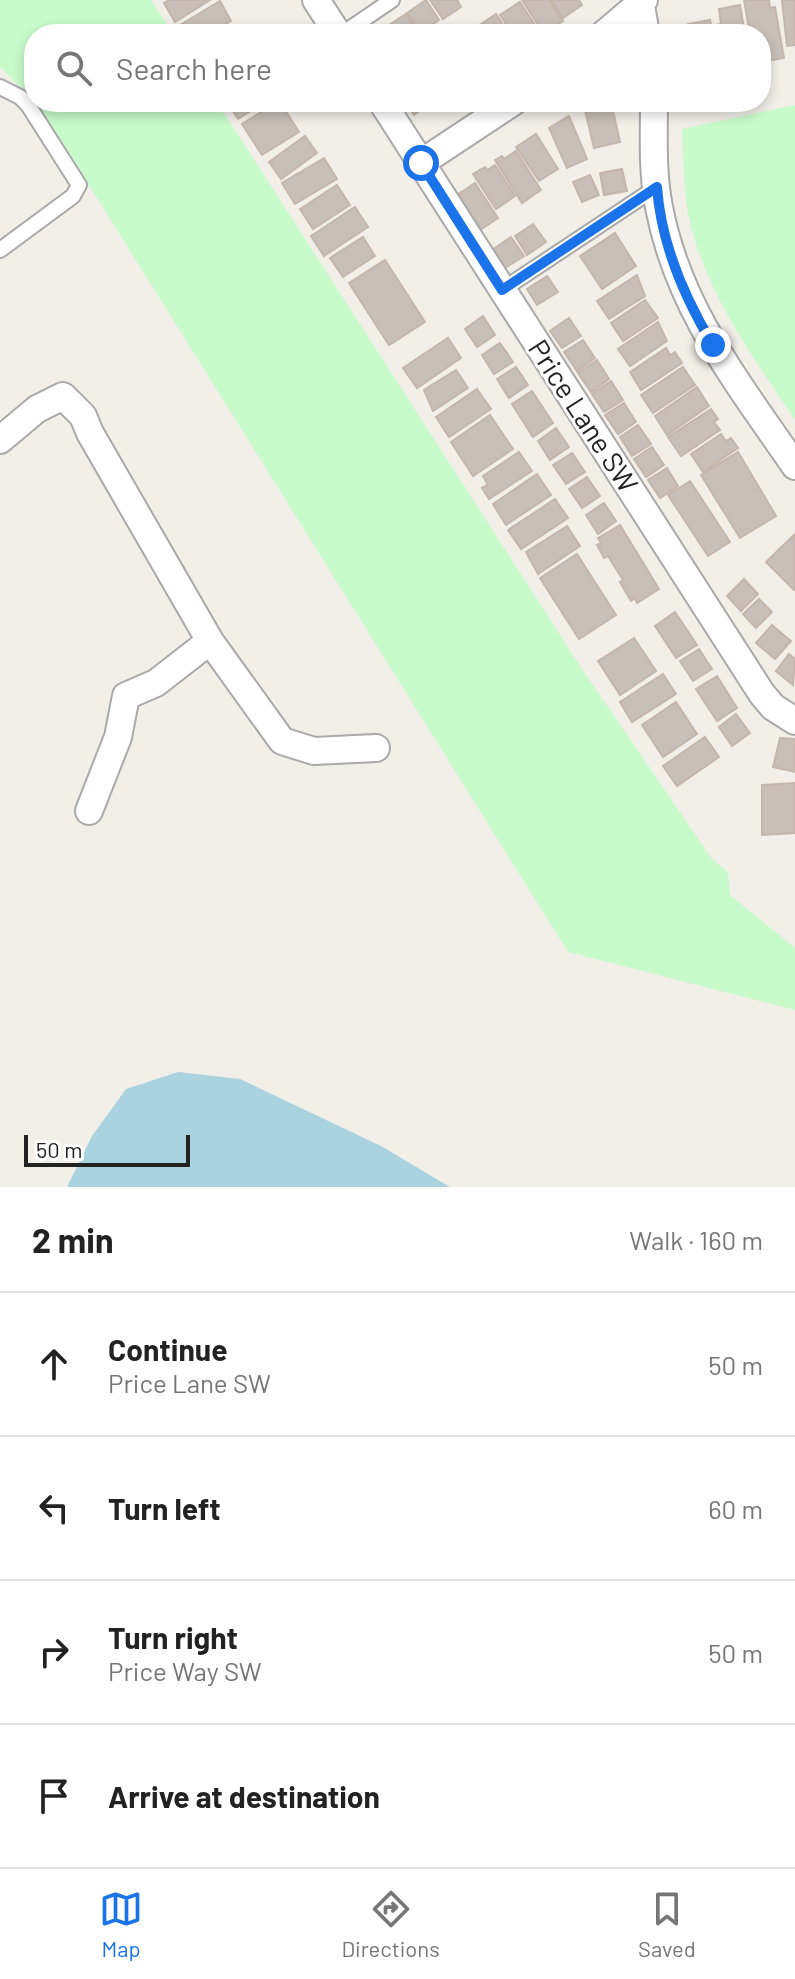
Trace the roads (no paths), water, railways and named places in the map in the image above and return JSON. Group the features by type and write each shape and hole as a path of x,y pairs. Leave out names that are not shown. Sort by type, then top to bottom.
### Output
{"street":[{"path":"316,0 333,24"},
{"path":"616,24 642,1"},
{"path":"642,1 645,24"},
{"name":"Price Lane SW","path":"388,112 762,694 773,707 795,721"},
{"path":"421,163 498,112"},
{"path":"654,112 658,203 684,291 697,318 795,466"},
{"path":"0,440 37,409 63,396 83,416 210,641 282,741 314,751 376,748"},
{"path":"89,811 118,737 126,696 156,683 210,641"}],"lane":[{"path":"355,24 392,0"},
{"path":"0,87 24,101"},
{"path":"0,250 73,196 79,185 32,112"},
{"path":"502,290 657,187"}],"water":[{"path":"178,1072 240,1079 381,1146 450,1187 67,1187 92,1136 126,1089"}]}
